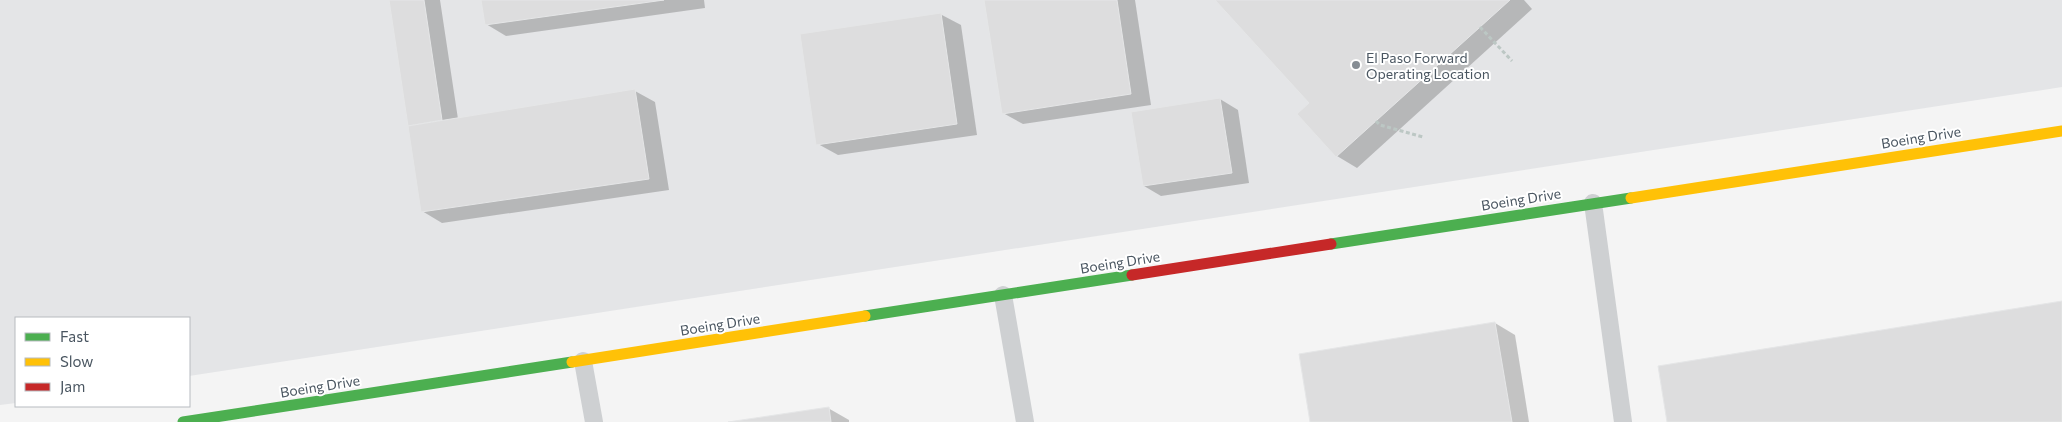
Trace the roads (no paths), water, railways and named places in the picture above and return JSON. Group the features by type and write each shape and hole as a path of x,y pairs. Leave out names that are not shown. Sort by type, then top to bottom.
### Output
{"street":[{"name":"Boeing Drive","path":"183,422 2062,131"}],"lane":[{"path":"1593,204 1623,422"},
{"path":"1003,295 1025,422"},
{"path":"583,361 594,422"}],"place":[{"name":"El Paso Forward Operating Location","path":"1356,65"}]}
